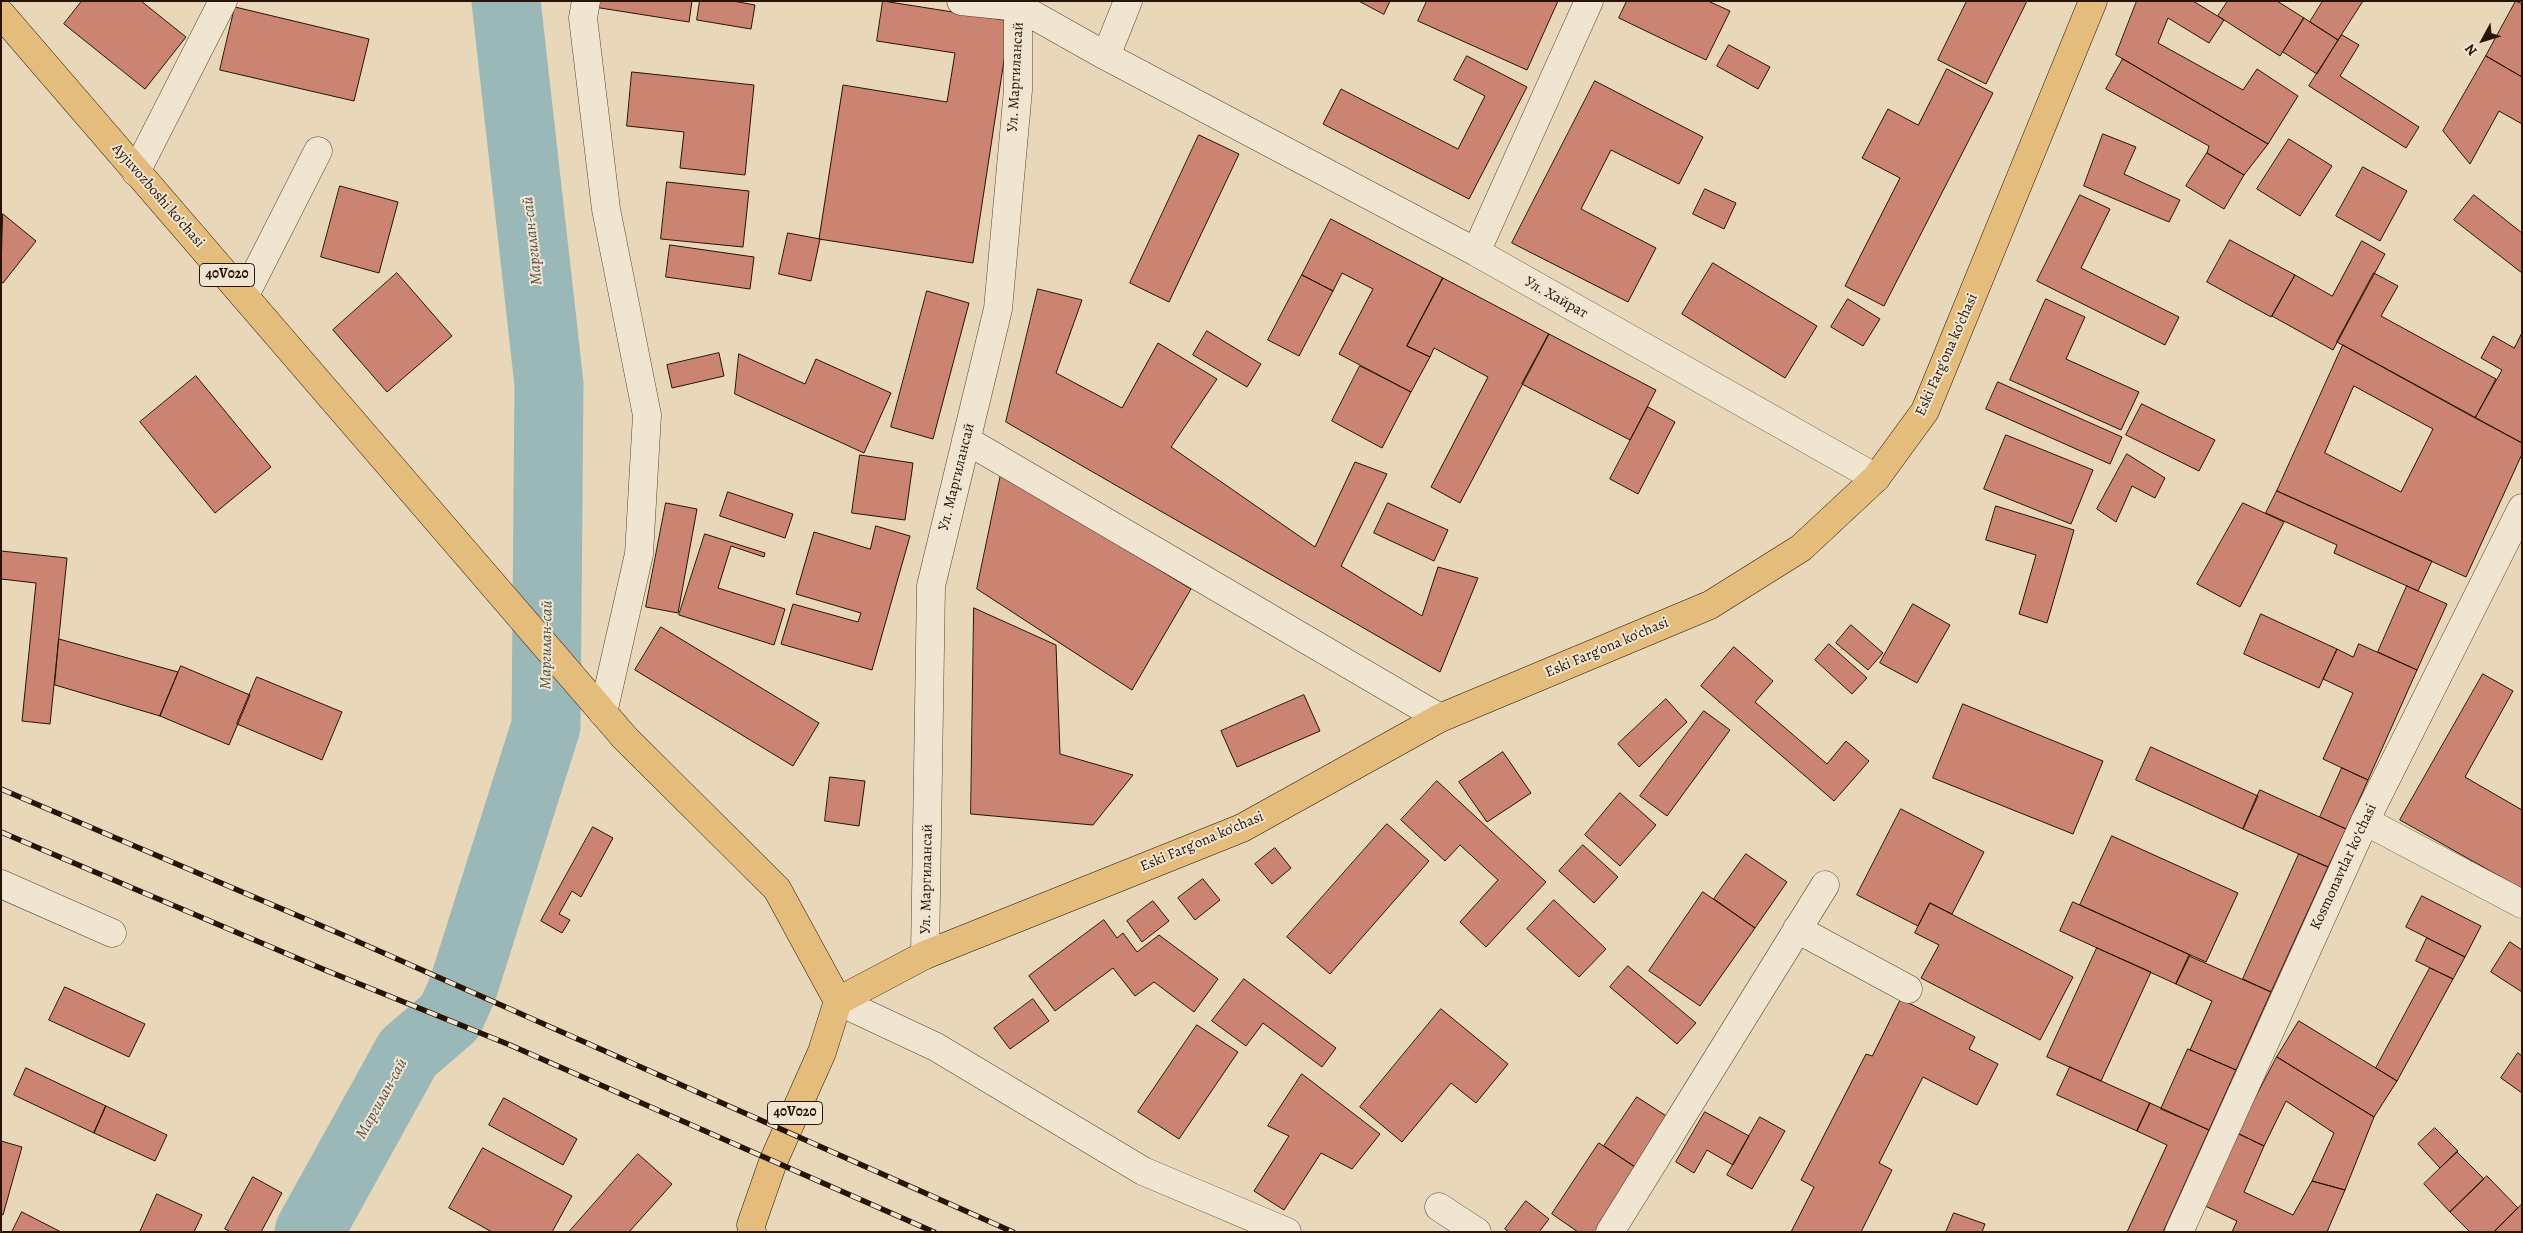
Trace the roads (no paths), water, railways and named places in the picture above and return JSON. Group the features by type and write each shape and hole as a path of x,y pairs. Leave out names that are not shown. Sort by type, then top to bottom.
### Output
{"main road":[{"name":"Eski Farg'ona ko'chasi","path":"838,1001 925,955 1242,828 1440,718 1710,605 1802,548 1876,478 1925,411 2093,1"},
{"name":"Ayjuvozboshi ko'chasi","path":"1,14 136,172 245,295 451,538 603,713"},
{"name":"40V020","path":"603,713 625,738 777,890 838,1001 822,1052 773,1162 752,1229"}],"street":[{"path":"136,172 224,1"},
{"path":"586,1 584,18 606,209 647,415 639,554 603,713"},
{"path":"961,1 1018,4"},
{"path":"1106,56 1128,1"},
{"path":"1476,252 1589,1"},
{"name":"Ул. Хайрат","path":"1018,4 1106,56 1476,252 1876,478"},
{"name":"Ул. Маргилансай","path":"925,955 931,586 998,308 1018,90 1018,4"},
{"path":"245,295 318,151"},
{"path":"966,440 1440,718"},
{"name":"Kosmonavtlar koʻchasi","path":"2179,1232 2365,821 2522,508"},
{"path":"2365,821 2522,904"},
{"path":"1,884 112,933"},
{"path":"1610,1232 1825,885"},
{"path":"1797,930 1908,989"},
{"path":"838,1001 936,1047 1143,1171 1286,1232"},
{"path":"1439,1207 1477,1232"}],"waterway":[{"name":"Маргилан-сай","path":"309,1232 408,1053 450,1017 463,988 546,726 549,384 506,1"}],"railway":[{"path":"1,789 343,935 1013,1232"},
{"path":"1,832 325,970 510,1045 934,1232"}]}
